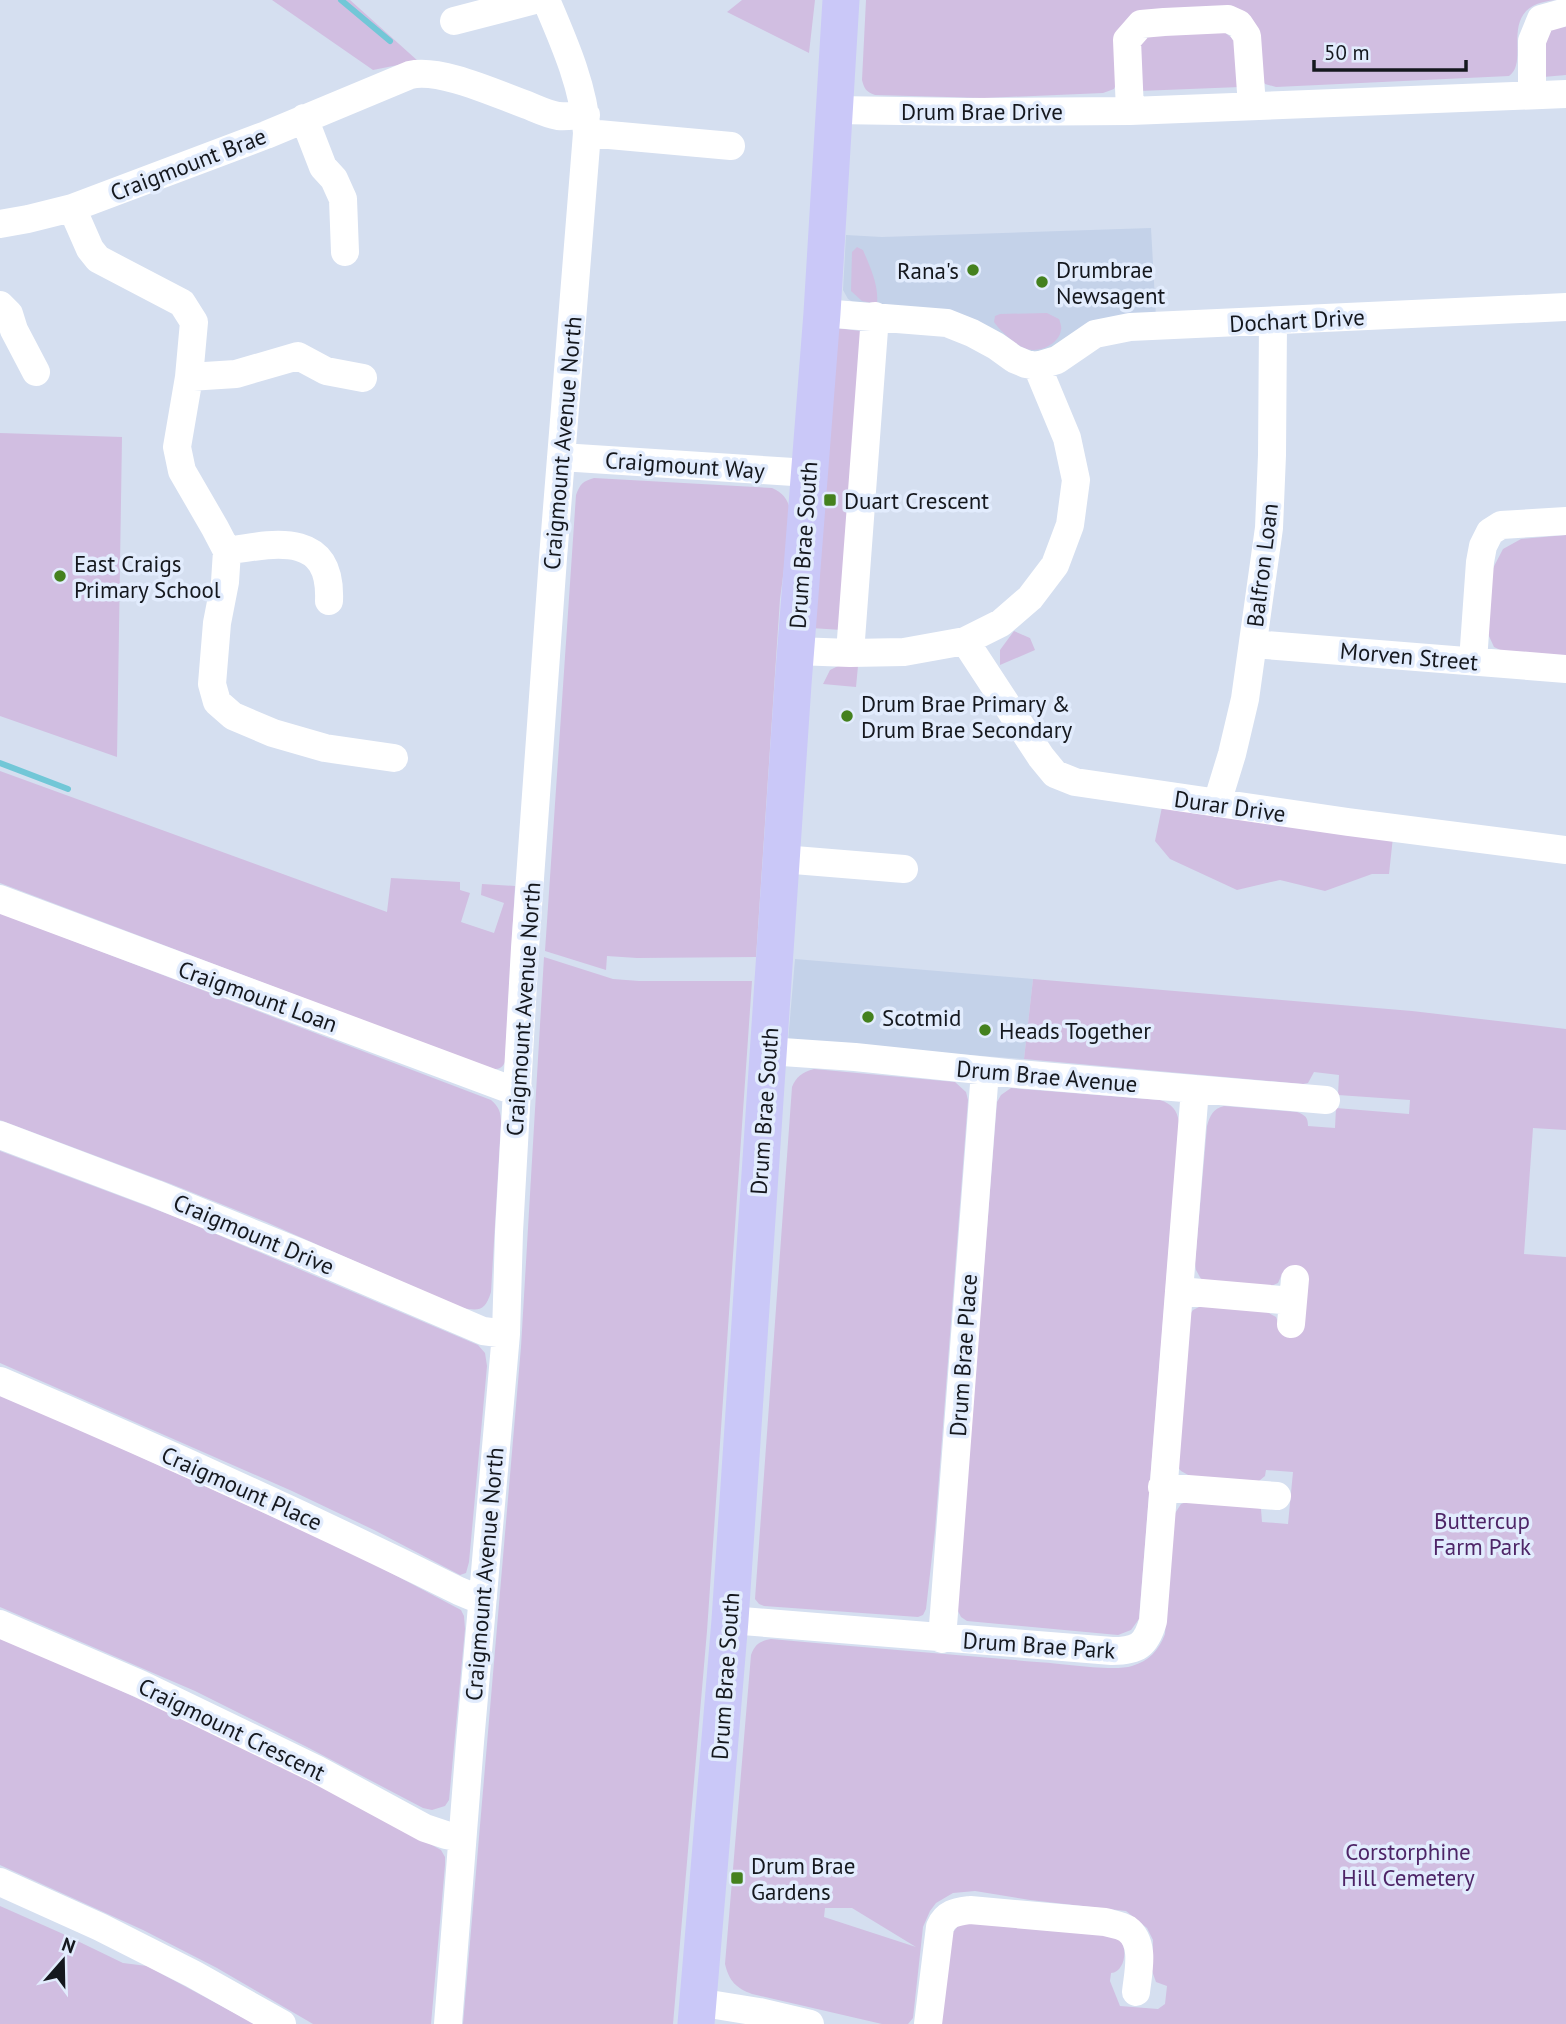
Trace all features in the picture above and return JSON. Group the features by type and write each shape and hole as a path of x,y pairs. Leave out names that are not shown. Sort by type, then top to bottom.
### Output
{"main road":[{"path":"834,110 841,0"},
{"name":"Drum Brae South","path":"696,2013 730,1620 834,110"}],"street":[{"path":"465,23 535,0"},
{"name":"Craigmount Avenue North","path":"448,2024 506,1334 525,948 587,124 565,44 546,0"},
{"path":"1532,95 1532,41 1541,19 1566,12"},
{"path":"1130,111 1127,40 1141,24 1228,19 1239,24 1247,36 1252,106"},
{"name":"Craigmount Brae","path":"0,224 72,208 266,135 420,73 435,74 587,124 731,146"},
{"name":"Drum Brae Drive","path":"834,110 968,113 1130,111 1566,94"},
{"path":"304,118 323,167 334,179 343,199 345,252"},
{"path":"72,208 90,249 98,259 182,303 194,322 189,377 177,447 182,471 227,551 212,684 218,702 233,716 273,733 325,748 394,758"},
{"path":"0,305 9,314 7,333 36,372"},
{"name":"Dochart Drive","path":"1037,366 1057,360 1095,334 1146,326 1566,307"},
{"path":"796,651 904,652 965,641 1001,622 1030,598 1055,565 1070,525 1076,480 1067,439 1037,366 1014,359 972,333 947,323 822,313"},
{"path":"850,653 875,316"},
{"name":"Balfron Loan","path":"1217,803 1245,699 1269,528 1273,322"},
{"path":"189,377 236,374 298,356 326,371 363,378"},
{"name":"Craigmount Way","path":"561,457 809,473"},
{"path":"1473,661 1480,562 1483,546 1490,532 1501,525 1566,521"},
{"path":"227,551 276,544 304,547 318,557 337,593"},
{"name":"Durar Drive","path":"965,641 1041,757 1055,774 1075,782 1566,850"},
{"name":"Morven Street","path":"1252,644 1566,669"},
{"path":"782,859 889,875"},
{"name":"Craigmount Loan","path":"0,900 506,1088 517,1088"},
{"name":"Drum Brae Avenue","path":"768,1051 1326,1100"},
{"name":"Drum Brae Place","path":"942,1639 985,1071"},
{"name":"Drum Brae Park","path":"942,1639 1127,1651 1139,1646 1150,1632 1195,1089"},
{"name":"Craigmount Drive","path":"0,1135 169,1199 483,1331 506,1334"},
{"path":"1179,1291 1293,1301"},
{"name":"Craigmount Place","path":"0,1381 348,1536 458,1591 483,1597"},
{"path":"1162,1487 1277,1497"},
{"path":"730,1620 942,1639"},
{"name":"Craigmount Crescent","path":"0,1624 152,1689 316,1769 425,1828 462,1838"},
{"path":"0,1882 194,1974 282,2024"},
{"path":"928,2024 940,1927 949,1914 958,1911 1105,1922 1126,1929 1138,1945 1137,1992"},
{"path":"696,2013 759,2012 810,2024"}],"shaded area":[{"path":"1151,228 1156,317 1033,356 856,304 848,299 843,290 846,235 882,237"},
{"path":"795,959 1033,979 1024,1059 788,1042"}],"green space":[{"path":"272,0 350,0 418,61 373,70"},
{"path":"742,0 815,0 809,53 727,12"},
{"path":"866,0 1554,0 1537,4 1521,19 1517,61 1515,70 1509,76 1276,87 1265,84 1262,80 1256,29 1130,17 1124,23 1117,39 1114,89 1103,93 984,98 875,95 867,91 862,80"},
{"path":"1566,22 1566,75 1543,77 1543,44 1549,26"},
{"path":"1223,31 1237,42 1240,87 1139,91 1138,46 1151,34"},
{"path":"857,247 863,250 871,270 877,290 877,304 862,301 851,291 852,252"},
{"path":"1047,313 1059,319 1061,329 1052,344 1041,349 1029,350 1020,346 994,322 995,316 1000,314"},
{"path":"836,328 861,331 842,630 811,628"},
{"name":"East Craigs Primary School","path":"0,433 122,437 117,757 0,716"},
{"path":"594,478 772,488 783,495 789,506 791,516 780,599 756,957 607,956 606,970 545,951 576,495 582,484"},
{"path":"1566,535 1566,661 1513,656 1494,647 1488,634 1490,574 1503,549 1521,539"},
{"path":"1014,631 1030,638 1035,650 1000,665 1000,650"},
{"path":"840,665 858,666 856,687 823,684 830,670"},
{"path":"0,771 387,912 391,878 460,882 460,890 470,893 461,922 494,933 504,903 481,895 482,884 515,886 504,1064 491,1069 0,883"},
{"path":"1162,807 1393,837 1389,874 1372,874 1325,891 1280,880 1237,890 1170,859 1155,841"},
{"path":"0,913 491,1100 499,1110 501,1123 491,1292 484,1306 477,1309 461,1308 266,1222 0,1120"},
{"path":"544,957 613,979 752,981 707,1631 673,2024 463,2024 521,1347"},
{"path":"1033,979 1412,1011 1566,1029 1566,1130 1533,1128 1524,1254 1566,1257 1566,2024 941,2024 952,1934 965,1922 1104,1932 1112,1935 1120,1940 1124,1948 1122,1964 1116,1972 1111,1973 1110,1981 1120,2006 1158,2009 1165,2004 1167,1986 1156,1982 1152,1971 1153,1940 1147,1928 1126,1911 975,1891 953,1893 936,1903 930,1911 923,1927 913,2018 908,2024 882,2024 752,1994 737,1986 731,1979 725,1964 751,1655 758,1644 771,1639 1086,1667 1132,1666 1153,1654 1165,1634 1172,1518 1181,1504 1189,1501 1253,1506 1261,1509 1262,1522 1288,1524 1293,1472 1266,1470 1265,1476 1259,1481 1190,1476 1176,1465 1187,1318 1193,1310 1201,1306 1267,1312 1276,1317 1278,1322 1307,1276 1282,1274 1278,1283 1269,1287 1201,1279 1195,1263 1209,1119 1212,1113 1224,1106 1297,1112 1305,1117 1308,1126 1335,1128 1336,1108 1409,1114 1410,1100 1338,1095 1339,1075 1314,1072 1308,1083 1303,1084 1024,1059","holes":["825,1908 852,1908 916,1947 824,1917"]},
{"path":"814,1069 955,1082 966,1092 968,1100 935,1530 926,1609 923,1615 918,1617 764,1606 755,1599 792,1087 800,1075"},
{"path":"1011,1088 1160,1100 1173,1108 1179,1122 1139,1619 1131,1630 1118,1635 967,1621 957,1609 997,1102 1001,1095"},
{"path":"0,1151 176,1217 478,1345 485,1353 487,1366 466,1573 460,1575 292,1491 0,1363"},
{"path":"0,1395 359,1556 461,1610 465,1629 449,1800 445,1806 432,1810 423,1808 195,1691 0,1607"},
{"path":"0,1637 332,1790 441,1850 445,1865 431,2024 313,2024 217,1968 143,1930 0,1865"},
{"path":"0,1906 123,1963 147,1966 255,2024 0,2024"}],"waterway":[{"path":"341,0 390,41"},
{"path":"0,763 68,789"}],"place":[{"name":"Rana's","path":"973,270"},
{"name":"Drumbrae Newsagent","path":"1042,282"},
{"name":"Duart Crescent","path":"830,500"},
{"name":"East Craigs Primary School","path":"60,576"},
{"name":"Drum Brae Primary & Drum Brae Secondary","path":"847,716"},
{"name":"Scotmid","path":"868,1017"},
{"name":"Heads Together","path":"985,1030"},
{"name":"Drum Brae Gardens","path":"737,1878"}],"park label":[{"name":"Buttercup Farm Park","path":"1482,1533"},
{"name":"Corstorphine Hill Cemetery","path":"1408,1864"}]}
